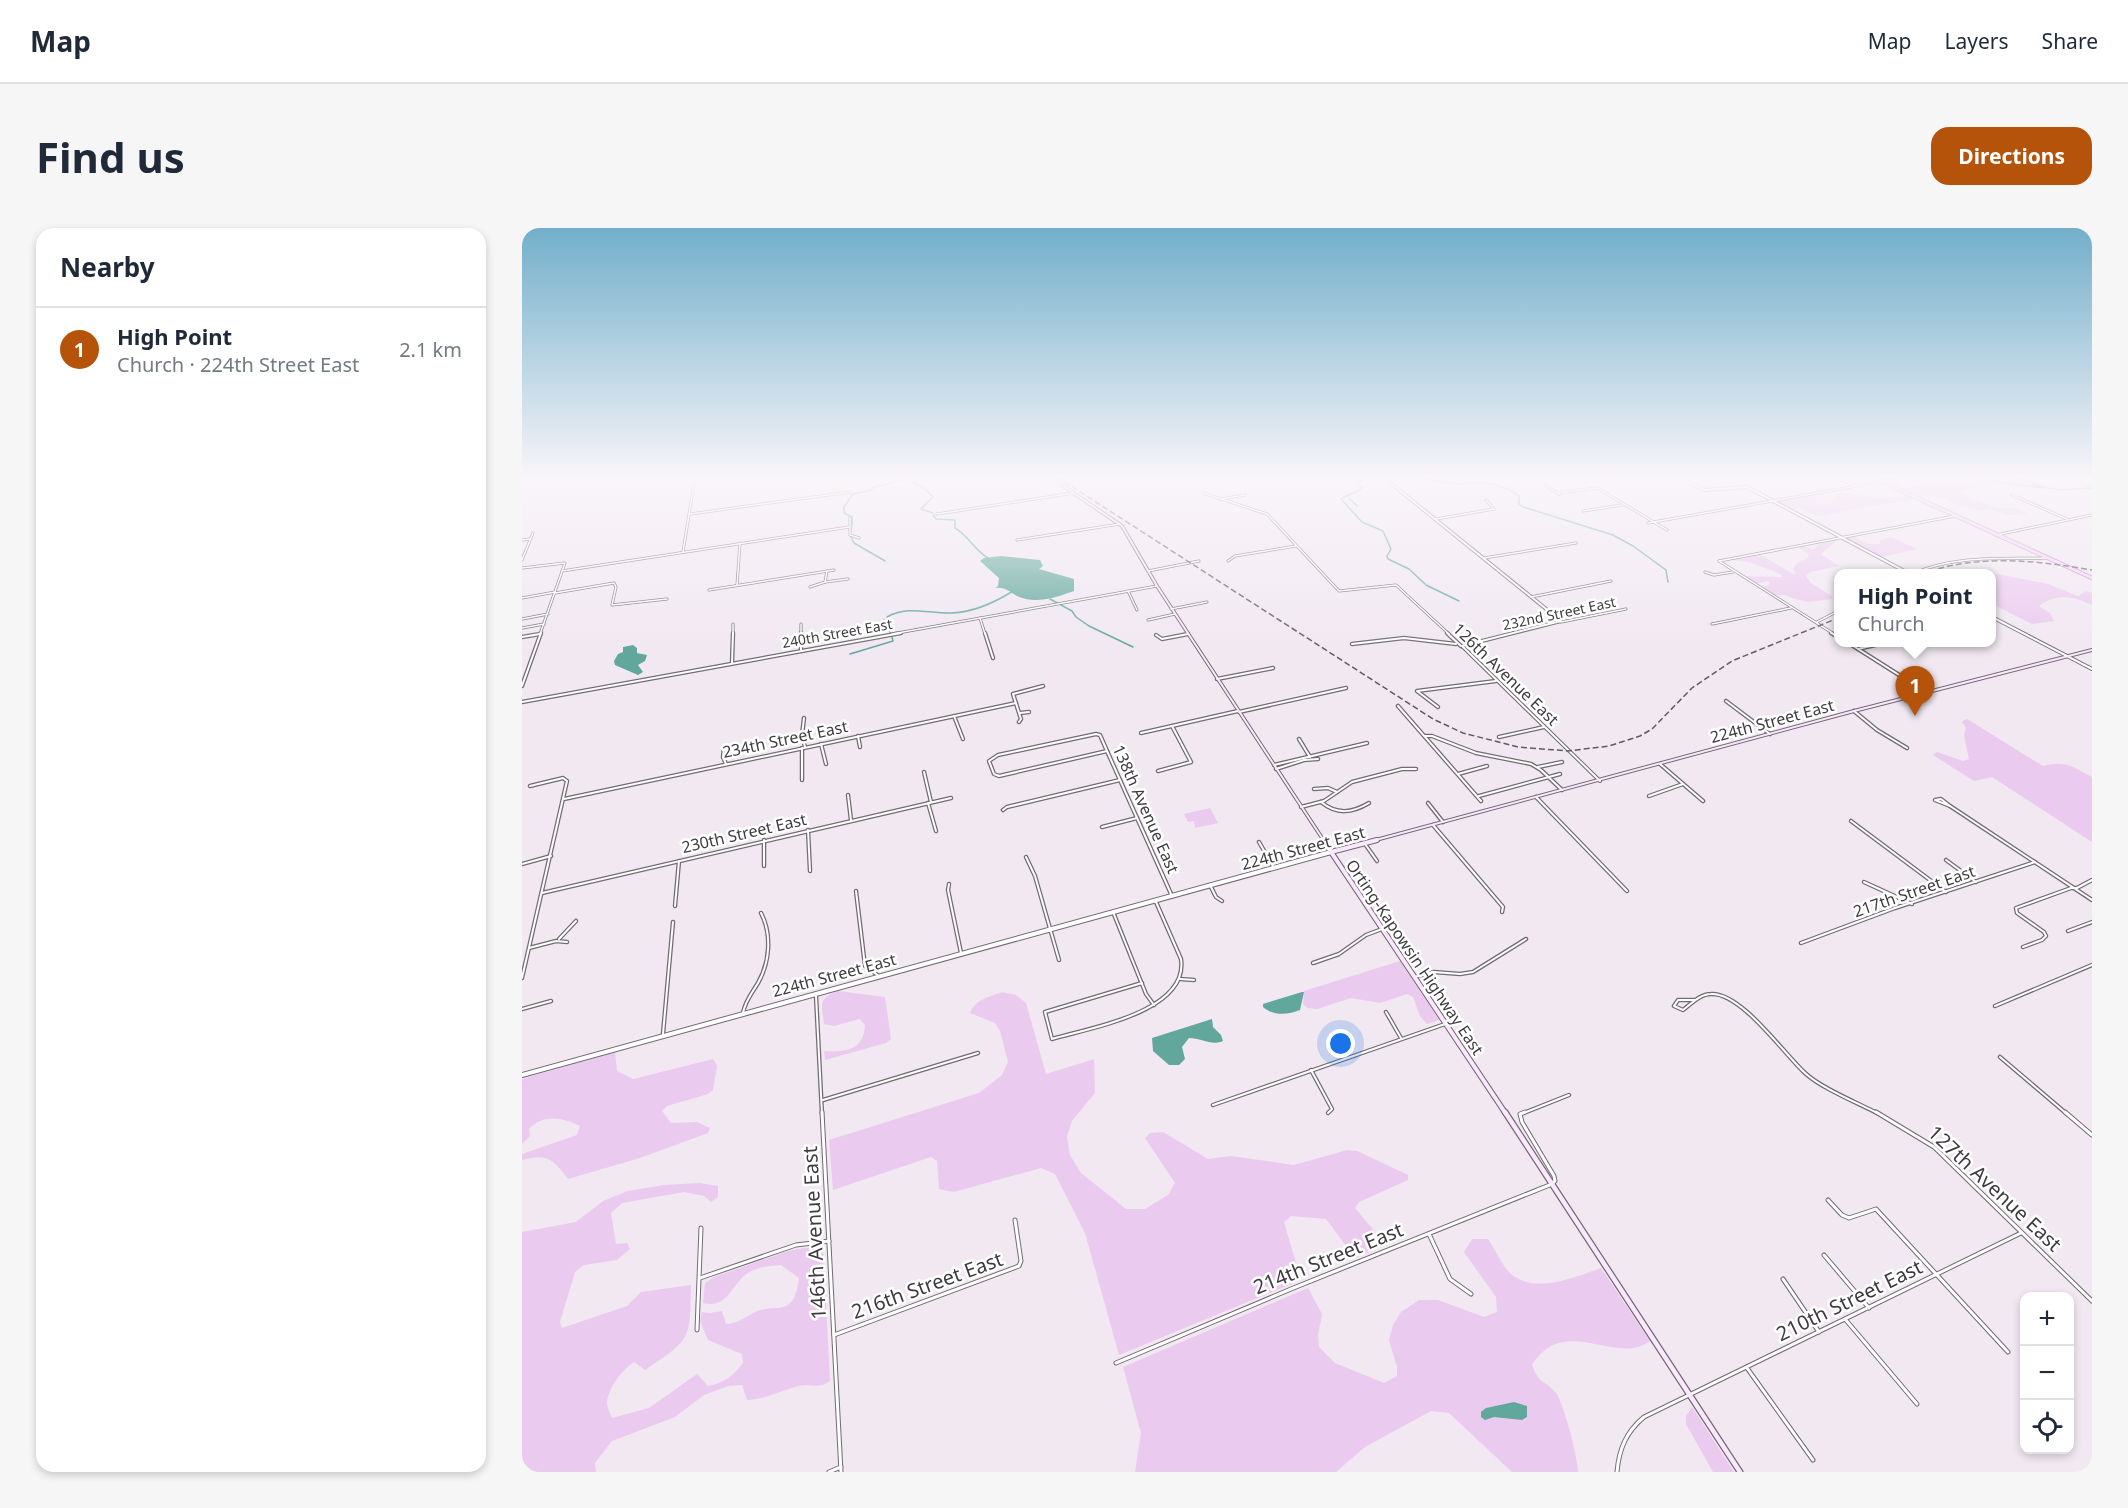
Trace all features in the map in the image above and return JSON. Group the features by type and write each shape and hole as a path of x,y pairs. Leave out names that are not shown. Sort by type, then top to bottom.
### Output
{"main road":[{"name":"Orting-Kapowsin Highway East","path":"1127,535 1156,586 1330,852 1552,1184 1740,1472"},
{"path":"1996,535 2092,578"},
{"name":"224th Street East","path":"1330,852 1854,711 2092,650"}],"street":[{"path":"522,560 532,535"},
{"path":"683,552 686,535"},
{"path":"562,571 791,535"},
{"path":"850,535 859,538"},
{"path":"1017,540 1049,535"},
{"path":"1286,535 1296,546"},
{"path":"1456,535 1561,622"},
{"path":"1838,535 1903,569"},
{"path":"1834,634 1719,561 1852,535"},
{"path":"522,540 530,539"},
{"path":"737,585 740,543"},
{"path":"1484,558 1576,543"},
{"path":"1228,561 1235,556 1296,546"},
{"name":"126th Avenue East","path":"1296,546 1342,592 1394,584 1462,646 1600,781"},
{"path":"1922,569 1935,564 1961,560 2047,558"},
{"path":"1148,571 1199,561"},
{"path":"522,568 563,562 555,593 522,686"},
{"path":"709,590 834,570"},
{"path":"825,582 827,571"},
{"path":"1706,572 1715,575 1733,572"},
{"path":"810,587 825,582 848,579"},
{"path":"1532,597 1611,581"},
{"path":"522,598 615,584 612,605 668,599"},
{"name":"240th Street East","path":"522,702 1156,586"},
{"path":"1128,591 1137,610"},
{"path":"1171,609 1207,602"},
{"path":"1712,624 1791,608"},
{"name":"232nd Street East","path":"1462,646 1626,609"},
{"path":"522,619 548,614"},
{"path":"1148,620 1175,614"},
{"path":"1816,623 1834,614"},
{"path":"980,618 993,658"},
{"path":"1996,619 2092,669"},
{"path":"522,628 544,624"},
{"path":"732,663 733,624"},
{"path":"801,624 801,650"},
{"path":"522,638 540,634"},
{"path":"1156,634 1162,639 1188,634"},
{"path":"1352,644 1370,641 1421,640 1450,642 1462,646"},
{"path":"1855,647 1926,692"},
{"path":"1858,649 1867,647"},
{"path":"1218,679 1273,668"},
{"path":"1438,707 1420,695 1418,691 1496,681"},
{"path":"1019,722 1022,719 1014,693 1043,686"},
{"path":"1141,733 1346,688"},
{"path":"1726,701 1770,734"},
{"name":"234th Street East","path":"563,801 804,747 1016,703"},
{"path":"1398,706 1481,801"},
{"path":"1854,711 1877,730 1907,748"},
{"path":"1020,713 1029,712"},
{"path":"954,716 963,739"},
{"path":"802,780 804,718"},
{"path":"1158,771 1190,763 1172,726"},
{"path":"1499,737 1544,727"},
{"path":"1097,734 991,758 989,761 997,776 1108,752"},
{"name":"138th Avenue East","path":"1097,734 1101,736 1172,896"},
{"path":"858,736 860,747"},
{"path":"1425,736 1432,736 1476,753 1537,767 1562,762"},
{"path":"1299,739 1310,757"},
{"path":"1275,767 1367,743"},
{"path":"821,744 826,764"},
{"path":"724,747 723,757 726,764"},
{"path":"1275,767 1318,759"},
{"path":"1660,764 1703,801"},
{"path":"1458,774 1487,766"},
{"path":"1537,767 1562,790"},
{"path":"1301,807 1321,802 1352,782 1402,769 1416,769"},
{"path":"924,772 936,831"},
{"path":"1477,796 1560,774"},
{"path":"522,978 567,779 530,786"},
{"path":"1004,810 1007,807 1120,780"},
{"path":"1649,796 1683,784"},
{"path":"1314,789 1328,788 1337,792"},
{"path":"848,795 851,820"},
{"path":"1536,797 1627,891"},
{"name":"230th Street East","path":"542,893 951,798"},
{"path":"1321,802 1331,810 1348,813 1369,803"},
{"path":"1428,803 1443,822"},
{"path":"1951,806 2092,900"},
{"path":"1102,827 1137,818"},
{"path":"1851,821 1946,892"},
{"path":"1433,825 1503,907 1502,912"},
{"path":"808,830 810,871"},
{"path":"764,840 764,866"},
{"path":"1259,842 1274,868"},
{"path":"1364,843 1377,861"},
{"name":"224th Street East","path":"522,1075 663,1034 1330,852"},
{"path":"522,864 551,856"},
{"path":"1026,857 1035,876 1059,960"},
{"path":"675,906 680,860"},
{"path":"1946,860 1977,882"},
{"name":"217th Street East","path":"1801,943 2035,862"},
{"path":"2023,946 2042,940 2046,936 2015,910 2018,907 2054,893 2077,888 2092,880"},
{"path":"1864,882 1912,904"},
{"path":"949,884 948,890 961,953"},
{"path":"1210,885 1216,897 1222,901"},
{"path":"856,891 865,966 879,976"},
{"path":"1142,983 1045,1012 1052,1039 1155,1006 1170,994 1180,979 1180,958 1155,901"},
{"path":"1113,912 1142,983 1155,1006"},
{"path":"742,1013 745,1001 757,984 766,960 767,927 761,913"},
{"path":"529,948 565,939 576,921"},
{"path":"663,1034 672,922"},
{"path":"2068,931 2092,922"},
{"path":"1313,963 1340,954 1366,935 1382,929"},
{"path":"1414,977 1434,972 1456,974 1473,972 1526,939"},
{"path":"1995,1006 2092,965"},
{"path":"1180,979 1194,980"},
{"name":"146th Avenue East","path":"816,993 841,1469"},
{"name":"127th Avenue East","path":"1695,1000 1678,1000 1674,1006 1681,1011 1704,994 1716,994 1742,1008 1808,1076 1900,1125 1934,1147 2092,1301"},
{"path":"522,1010 551,1001"},
{"path":"1386,1012 1401,1038"},
{"path":"1213,1105 1445,1023"},
{"path":"822,1100 978,1053"},
{"path":"2000,1057 2092,1135"},
{"path":"1311,1070 1332,1108 1328,1113"},
{"path":"1552,1184 1555,1181 1554,1176 1522,1122 1520,1114 1569,1095"},
{"name":"214th Street East","path":"1116,1363 1552,1184"},
{"path":"1828,1200 1840,1214 1850,1218 1876,1209 2008,1352"},
{"name":"216th Street East","path":"834,1335 1019,1266 1021,1261 1015,1220"},
{"path":"697,1330 701,1228"},
{"name":"210th Street East","path":"1617,1472 1620,1448 1630,1427 1648,1414 1747,1368 2021,1233"},
{"path":"1429,1234 1450,1279 1471,1294"},
{"path":"700,1278 796,1245 829,1241"},
{"path":"1824,1255 1869,1308"},
{"path":"1783,1279 1820,1332"},
{"path":"1845,1319 1917,1404"},
{"path":"1747,1368 1813,1460"},
{"path":"829,1472 841,1469"}],"shaded area":[{"path":"1854,537 1868,544 1879,544 1881,540 1891,537 1917,549 1882,557 1847,538"},
{"path":"1839,539 1821,554 1839,566 1810,572 1806,576 1811,583 1833,597 1832,599 1809,602 1785,595 1774,595 1762,588 1770,584 1768,581 1755,584 1742,576 1782,577 1781,574 1749,562 1732,560 1761,555 1793,574 1796,573 1793,569 1796,565 1807,559 1809,554 1797,547 1804,546 1813,550 1819,544"},
{"path":"1001,556 1040,560 1043,566 1039,569 1074,579 1074,591 1046,599 1031,600 1004,589 995,588 998,586 999,578 980,561 984,558"},
{"path":"1996,574 2048,584 2078,596 2086,591 2092,593 2092,605 2072,598 2052,599 2039,606 2050,613 2054,621 2032,624 1996,606"},
{"path":"633,645 637,648 637,653 647,655 645,661 638,665 643,672 638,675 615,665 614,661 618,654 623,652 623,647"},
{"path":"1967,719 2043,766 2068,765 2092,777 2092,842 1992,777 1974,781 1933,755 1937,752 1963,761 1969,759 1964,735 1966,728 1962,722"},
{"path":"1210,808 1218,823 1195,828 1194,821 1188,822 1184,814"},
{"path":"1400,961 1439,1020 1427,1024 1420,1016 1413,997 1407,994 1380,1003 1351,998 1317,1009 1308,1008 1303,1004 1304,991"},
{"path":"838,991 885,997 891,1039 886,1043 825,1060 824,1051 852,1048 857,1045 864,1034 865,1025 860,1019 834,1026 824,1024 822,1003"},
{"path":"1002,992 1016,995 1026,1003 1046,1074 1094,1059 1095,1093 1072,1121 1067,1136 1070,1155 1081,1173 1126,1209 1145,1209 1168,1195 1175,1183 1145,1138 1150,1133 1163,1132 1208,1159 1231,1156 1294,1165 1347,1150 1357,1151 1408,1175 1408,1180 1359,1202 1355,1208 1386,1245 1355,1258 1326,1219 1291,1216 1284,1222 1301,1280 1119,1355 1085,1233 1055,1174 1041,1168 954,1192 939,1189 937,1161 931,1157 833,1190 829,1140 979,1093 1002,1075 1008,1062 1000,1031 995,1023 970,1013 979,1002"},
{"path":"1304,992 1300,1010 1281,1014 1263,1007 1263,1004"},
{"path":"1212,1019 1213,1027 1221,1035 1223,1041 1215,1043 1189,1038 1182,1047 1185,1059 1179,1065 1169,1065 1153,1051 1152,1038"},
{"path":"615,1052 617,1071 633,1079 713,1059 717,1066 713,1090 708,1094 667,1106 662,1111 671,1123 697,1122 710,1128 708,1133 640,1158 568,1179 549,1160 538,1157 522,1160 522,1154 577,1135 580,1126 561,1119 547,1119 529,1129 530,1136 522,1144 522,1079"},
{"path":"700,1183 718,1186 718,1197 711,1202 704,1196 684,1192 622,1203 611,1213 616,1244 627,1243 630,1249 617,1260 584,1265 575,1272 560,1322 562,1328 627,1306 641,1292 691,1285 690,1318 685,1337 671,1352 645,1370 634,1362 625,1369 616,1380 608,1398 607,1403 612,1418 649,1408 697,1374 708,1386 719,1383 732,1375 743,1363 742,1354 708,1340 700,1321 702,1312 722,1311 726,1324 736,1322 760,1310 783,1307 794,1299 799,1278 781,1265 757,1269 744,1276 722,1300 711,1304 703,1303 705,1283 714,1277 788,1251 804,1248 823,1248 830,1381 818,1386 798,1386 747,1400 742,1385 728,1386 704,1395 675,1417 612,1441 595,1463 596,1472 522,1472 522,1232 576,1222 603,1201 628,1191 664,1185"},
{"path":"1472,1239 1488,1239 1511,1274 1532,1283 1555,1282 1601,1268 1650,1341 1636,1347 1621,1348 1575,1341 1559,1343 1545,1350 1532,1365 1540,1380 1556,1393 1563,1408 1576,1455 1578,1472 1512,1472 1449,1413 1431,1411 1365,1447 1336,1472 1135,1472 1141,1433 1123,1367 1308,1288 1322,1314 1318,1335 1319,1347 1335,1363 1384,1383 1397,1376 1397,1367 1389,1340 1393,1325 1401,1312 1419,1300 1438,1300 1484,1317 1497,1312 1496,1297 1464,1252"},
{"path":"1514,1402 1527,1406 1527,1417 1522,1420 1494,1417 1485,1420 1481,1417 1481,1412 1486,1408"},
{"path":"1692,1407 1734,1472 1713,1472 1686,1424 1686,1416"}],"waterway":[{"path":"964,535 988,558"},
{"path":"1385,535 1391,549 1387,556 1388,559 1409,569 1425,584"},
{"path":"1613,535 1633,546 1666,570 1668,582"},
{"path":"851,537 854,543 885,561"},
{"path":"1426,585 1459,601"},
{"path":"887,617 903,611 952,613 968,611 991,603 1013,591"},
{"path":"1050,599 1072,611 1076,617 1089,626 1133,647"},
{"path":"884,620 891,634"},
{"path":"850,654 893,641 892,637"}],"railway":[{"path":"1147,535 1433,719 1463,733 1518,747 1568,751 1609,746 1640,736 1652,729 1692,688 1732,661 1834,620"},
{"path":"1938,569 1985,561 2006,561 2092,570"}],"place":[{"name":"High Point","path":"1915,716"}]}
